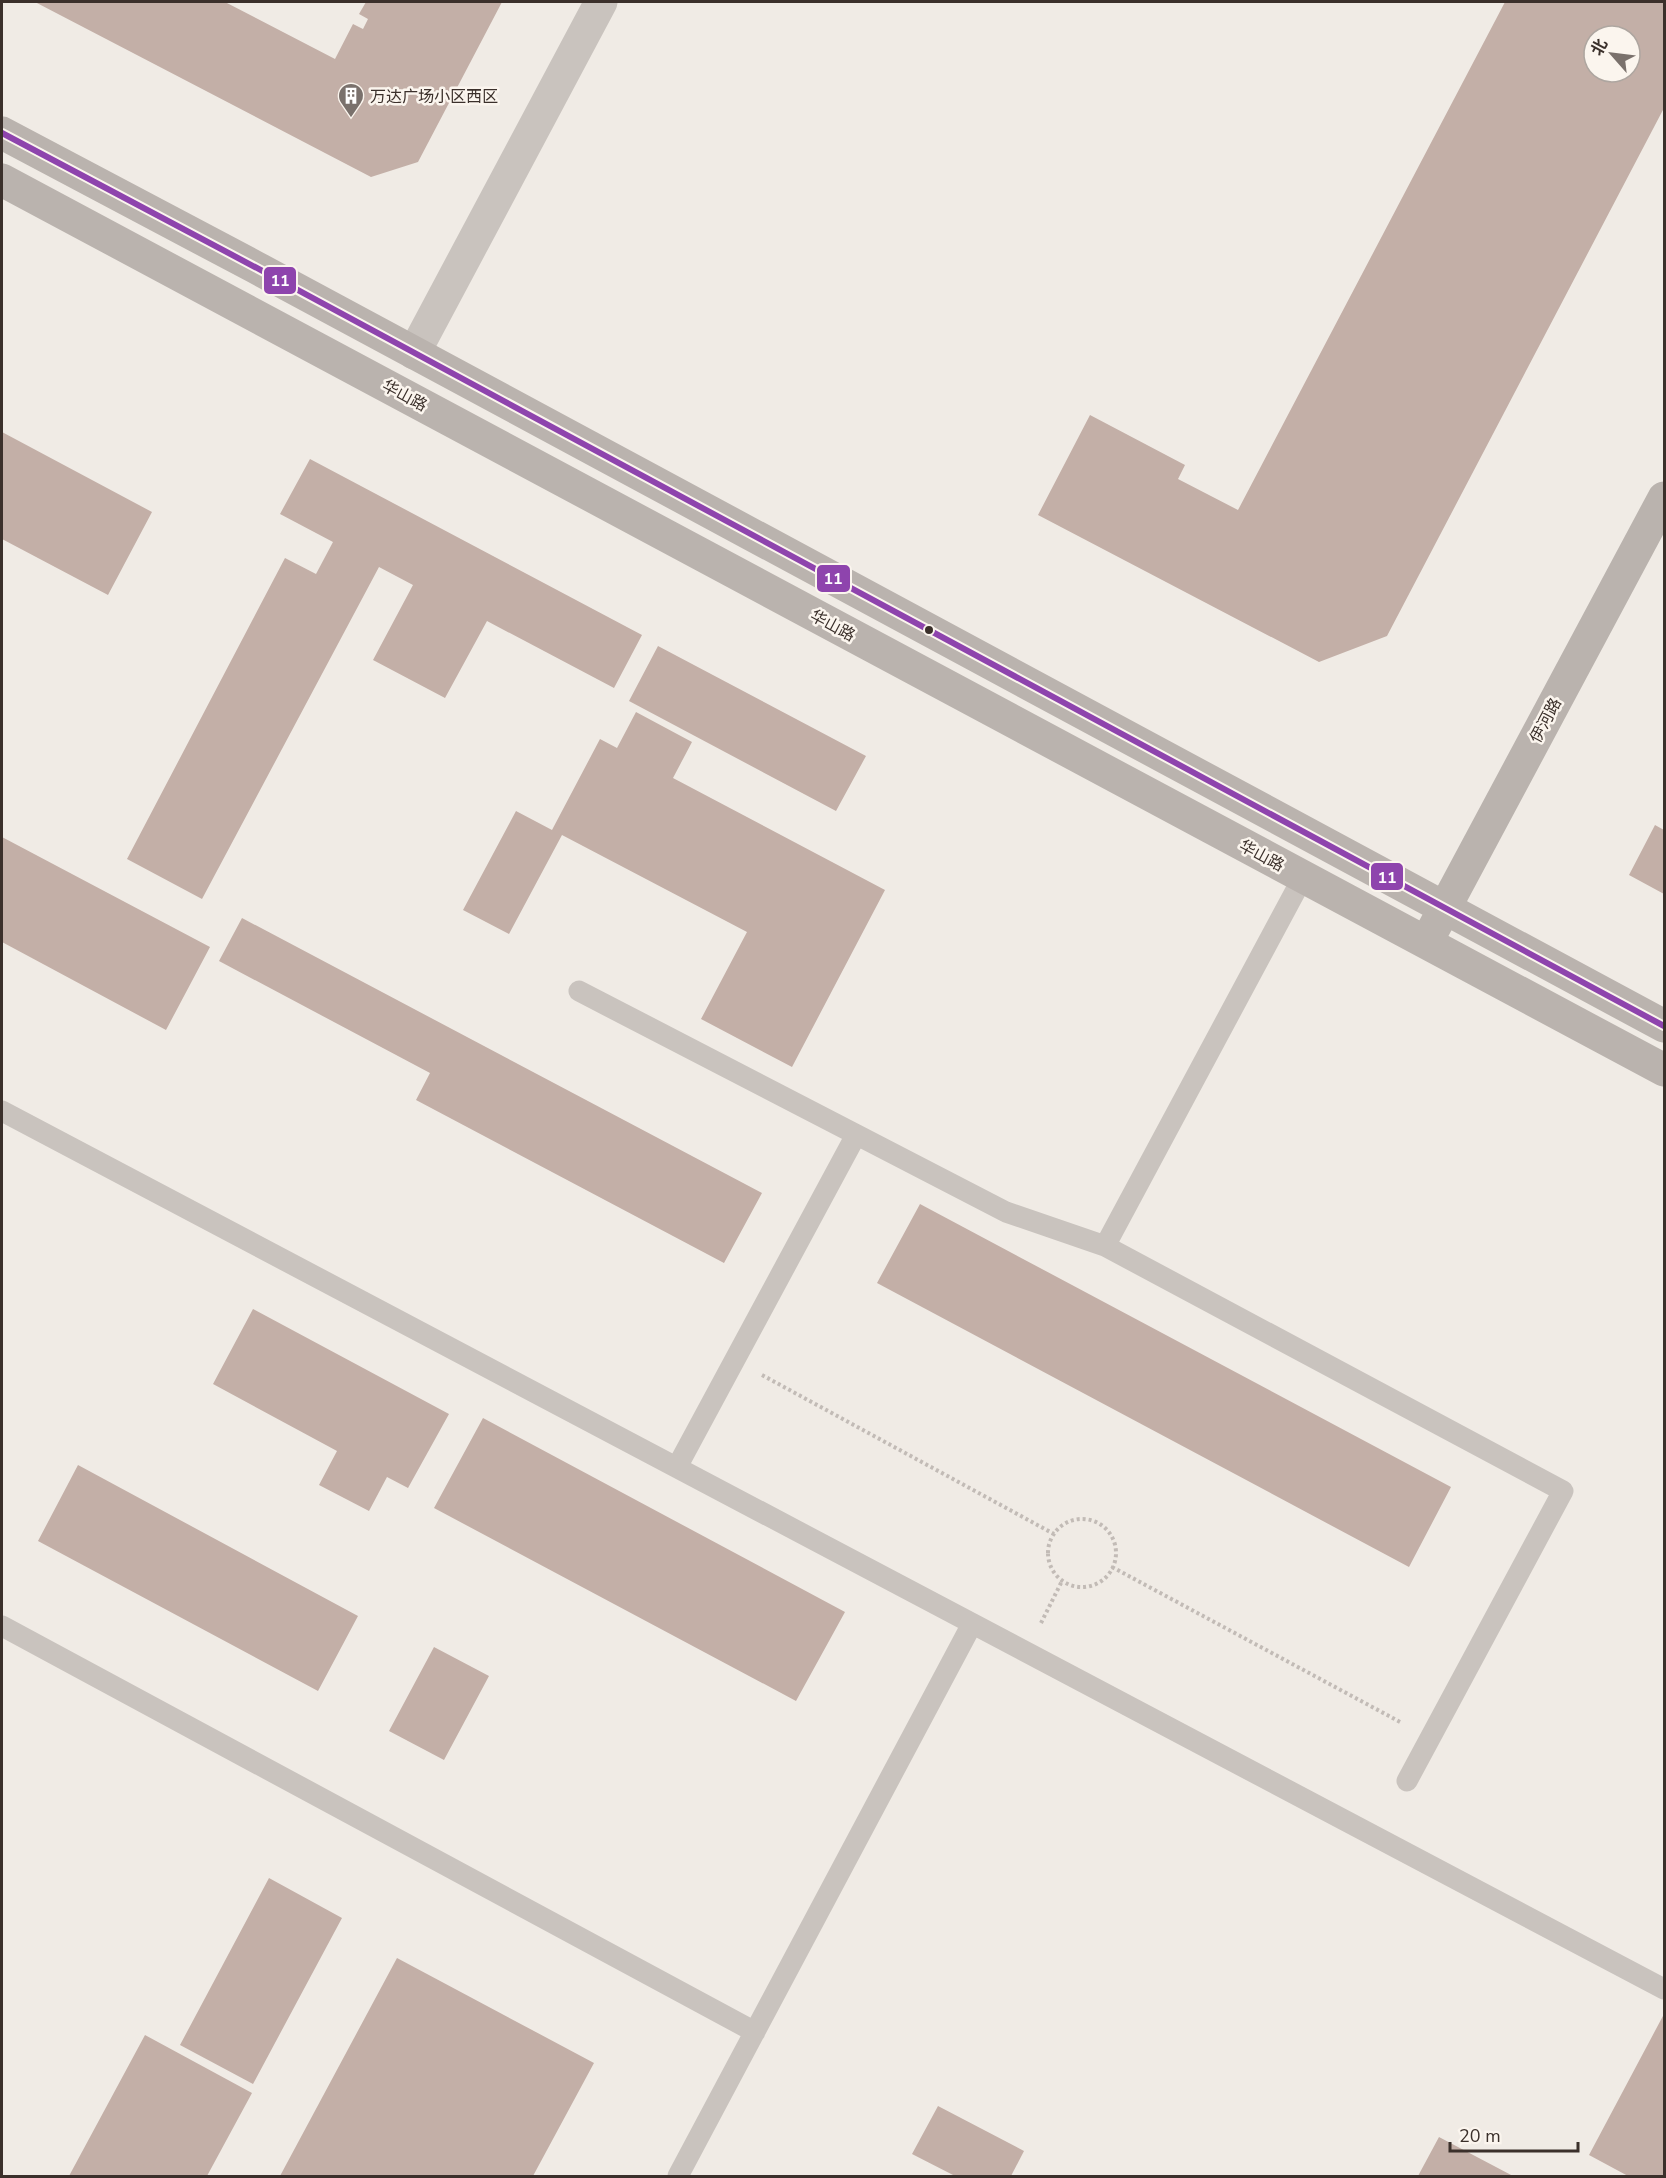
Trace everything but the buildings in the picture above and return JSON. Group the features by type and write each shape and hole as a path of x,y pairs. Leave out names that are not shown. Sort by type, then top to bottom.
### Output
{"street":[{"path":"414,353 601,2"},
{"path":"2,133 1665,1026"},
{"name":"华山路","path":"2,180 1665,1070"},
{"name":"伊河路","path":"1426,943 1665,498"}],"lane":[{"path":"1105,1246 1303,876"},
{"path":"579,991 1006,1212 1105,1246 1563,1491 1407,1781"},
{"path":"2,1111 1665,1989"},
{"path":"677,1467 856,1135"},
{"path":"678,2176 972,1624"},
{"path":"2,1626 755,2032"}],"path":[{"path":"735,1360 1054,1534"},
{"path":"1080,1519 1092,1521 1104,1527 1114,1541 1116,1558 1110,1574 1096,1585 1078,1588 1062,1581 1052,1570 1048,1557 1054,1534 1067,1522 1080,1519"},
{"path":"1112,1567 1430,1738"},
{"path":"1026,1651 1062,1581"}],"transit line":[{"name":"11","path":"2,133 1664,1026"}],"place":[{"name":"万达广场小区西区","path":"351,119"}]}
